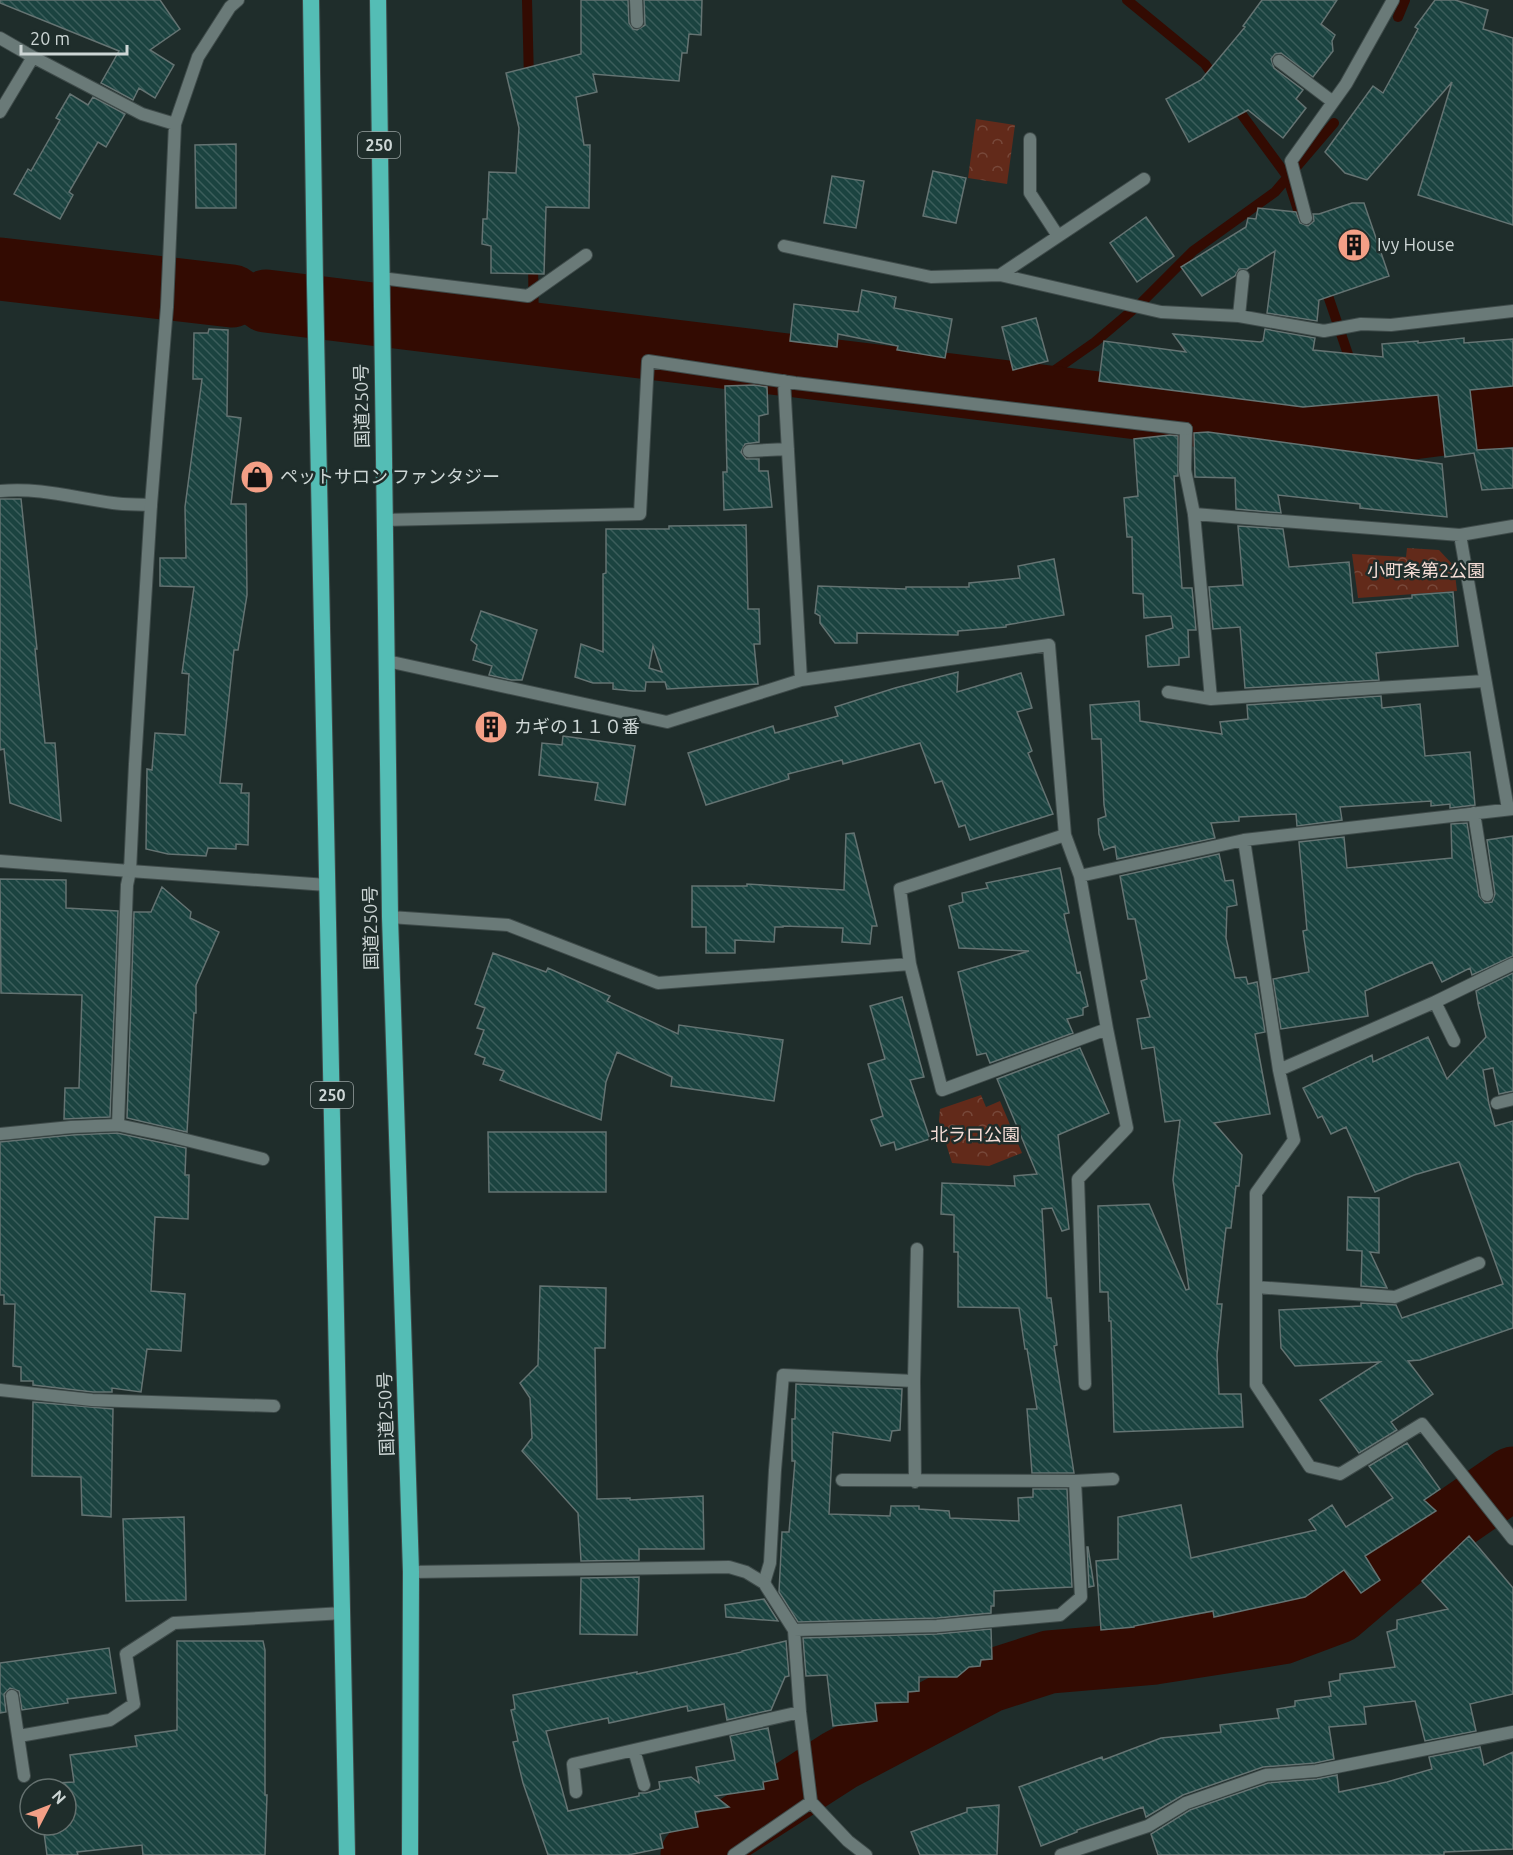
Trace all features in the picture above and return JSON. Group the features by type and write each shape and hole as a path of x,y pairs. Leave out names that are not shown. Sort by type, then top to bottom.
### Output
{"highway":[{"name":"250","path":"311,0 347,1855"},
{"name":"国道250号","path":"378,0 383,520 390,917 411,1572 410,1855"}],"street":[{"path":"118,1125 127,885 130,871 151,505 167,307 175,124 198,57 230,7 238,0"},
{"path":"636,0 637,22"},
{"path":"1306,218 1291,161 1346,84 1393,0"},
{"path":"0,38 142,114 175,124"},
{"path":"0,112 33,57"},
{"path":"1279,61 1333,102"},
{"path":"1030,139 1030,193 1058,237"},
{"path":"1000,275 1144,179"},
{"path":"784,246 931,277 1000,275 1161,312 1239,316 1324,331 1361,324 1391,325 1513,311"},
{"path":"381,284 528,296 586,255"},
{"path":"1239,316 1243,276"},
{"path":"383,520 640,514 648,361 784,381 1186,429 1185,470 1194,513 1211,699"},
{"path":"784,381 801,680"},
{"path":"749,451 788,449"},
{"path":"0,491 21,489 114,503 151,505"},
{"path":"1194,513 1460,535 1513,526"},
{"path":"1080,876 1244,840 1510,809 1484,681 1460,535"},
{"path":"387,660 666,722 801,680 1049,645 1065,835 1080,876 1127,1128 1078,1179 1085,1384"},
{"path":"1168,692 1211,699 1484,681"},
{"path":"1474,813 1487,895"},
{"path":"1065,835 900,889 910,964 942,1090 1107,1029"},
{"path":"1244,840 1279,1070 1294,1140 1256,1193 1256,1385 1310,1467 1340,1474 1422,1424 1513,1539"},
{"path":"0,861 327,885"},
{"path":"390,917 508,925 658,984 910,964"},
{"path":"1279,1070 1435,1002 1513,964"},
{"path":"1435,1002 1454,1041"},
{"path":"1497,1103 1513,1099"},
{"path":"0,1134 118,1125 166,1134 263,1159"},
{"path":"915,1482 914,1381 917,1249"},
{"path":"1256,1287 1395,1297 1479,1263"},
{"path":"764,1583 770,1563 783,1375 914,1381"},
{"path":"0,1390 92,1400 274,1406"},
{"path":"843,1480 915,1482 1113,1479"},
{"path":"794,1630 937,1626 1060,1615 1081,1597 1075,1481"},
{"path":"411,1572 729,1567 746,1572 764,1583 794,1630 800,1712 810,1797 848,1840 866,1855"},
{"path":"19,1736 110,1720 134,1704 126,1654 174,1623 342,1613"},
{"path":"12,1696 24,1776"},
{"path":"576,1792 573,1764 800,1712"},
{"path":"1061,1855 1148,1826 1186,1803 1266,1775 1316,1771 1513,1732"},
{"path":"634,1750 644,1785"},
{"path":"734,1855 810,1797"}],"green space":[{"path":"976,119 1015,125 1007,184 968,178"},
{"name":"小町条第2公園","path":"1407,548 1439,550 1454,566 1457,591 1358,598 1352,554 1406,557"},
{"name":"北ラロ公園","path":"981,1095 986,1107 1000,1101 1022,1153 989,1166 952,1163 939,1121 940,1109"}],"building":[{"path":"0,0 160,0 180,29 150,50 174,65 155,98 139,88 133,100 101,83 119,51 0,3"},
{"path":"581,0 628,0 629,23 633,29 637,30 645,25 644,0 702,0 701,35 689,34 687,53 682,53 679,81 593,74 597,92 576,97 584,145 590,145 589,208 546,207 544,274 491,273 491,246 482,244 483,219 487,219 489,172 516,173 519,128 506,73 581,54"},
{"path":"1262,0 1337,0 1321,24 1335,35 1332,41 1333,51 1313,77 1281,53 1275,54 1271,59 1274,68 1303,90 1296,99 1306,108 1283,138 1248,110 1189,142 1166,99 1201,80 1245,27 1243,26"},
{"path":"1435,0 1455,0 1488,10 1483,29 1513,38 1513,225 1418,195 1452,82 1367,180 1345,173 1325,152 1373,86 1383,93 1418,29 1415,27"},
{"path":"70,94 88,105 93,97 125,114 106,147 98,142 69,192 73,195 60,219 14,194 28,169 31,171 60,120 56,118"},
{"path":"236,144 236,208 196,208 195,145"},
{"path":"933,171 966,178 956,223 923,216"},
{"path":"832,176 864,181 856,228 824,223"},
{"path":"1352,203 1364,203 1389,276 1319,300 1317,321 1267,313 1275,251 1247,269 1239,269 1235,276 1202,296 1181,267 1246,227 1248,218 1256,219 1258,208 1296,212 1300,223 1308,226 1314,221 1313,214"},
{"path":"1146,217 1174,256 1137,282 1110,243"},
{"path":"862,290 896,297 894,308 952,319 945,358 897,350 898,346 838,334 837,347 790,341 794,304 858,312"},
{"path":"1036,318 1048,361 1013,370 1002,327"},
{"path":"209,329 228,330 227,416 241,418 231,504 246,504 247,595 238,650 234,650 220,783 242,784 241,793 249,793 248,845 236,844 236,849 208,848 206,856 168,854 146,849 147,769 152,770 155,733 185,735 189,674 182,673 194,587 160,586 160,558 186,558 185,507 202,379 193,379 194,333 208,333"},
{"path":"1265,329 1315,338 1313,350 1383,357 1382,344 1464,338 1464,343 1513,339 1513,386 1470,390 1477,450 1513,448 1513,488 1482,490 1474,453 1445,457 1438,395 1303,407 1099,381 1104,341 1186,352 1173,334 1260,342 1263,341"},
{"path":"725,386 767,387 768,414 759,416 759,442 745,444 741,452 746,459 759,459 759,471 768,471 772,507 724,510 723,472 727,472"},
{"path":"1208,432 1442,464 1447,517 1360,508 1360,504 1278,495 1281,513 1236,509 1235,478 1195,477 1194,433"},
{"path":"1178,436 1178,476 1174,476 1182,588 1192,588 1196,630 1188,630 1189,657 1179,658 1179,665 1148,667 1146,636 1173,628 1171,616 1144,618 1143,594 1133,593 1132,537 1127,537 1124,498 1138,496 1134,439"},
{"path":"0,499 21,499 45,743 55,743 61,821 10,803 4,749 0,750"},
{"path":"746,525 748,609 759,609 760,644 754,644 758,684 667,689 665,682 646,682 645,691 633,691 613,689 613,683 593,683 575,677 581,644 603,652 603,574 606,573 606,529 669,529 669,526","holes":["653,646 662,672 649,668"]},
{"path":"1238,526 1283,529 1289,567 1349,562 1353,603 1453,592 1458,646 1376,653 1379,680 1245,688 1240,627 1213,629 1209,587 1243,585"},
{"path":"1054,559 1064,615 1006,625 1006,627 958,631 958,635 857,633 857,643 835,643 820,623 820,616 815,613 818,586 906,589 906,587 969,587 969,583 1020,578 1018,566"},
{"path":"481,611 537,630 522,680 489,675 492,666 473,660 477,645 471,640"},
{"path":"958,672 957,692 1021,673 1032,708 1017,712 1032,751 1028,753 1053,814 970,840 965,825 959,827 942,781 935,783 920,743 843,764 842,760 788,774 789,779 706,805 688,753 773,726 775,733 838,716 835,707 895,688"},
{"path":"1381,696 1382,708 1420,704 1425,756 1470,752 1475,805 1450,808 1450,804 1431,806 1431,801 1340,807 1342,820 1297,826 1296,814 1239,817 1239,821 1211,823 1215,838 1117,859 1115,846 1104,850 1099,834 1098,819 1106,816 1101,739 1092,739 1090,705 1139,701 1140,721 1222,734 1220,722 1248,719 1247,705"},
{"path":"563,736 635,746 625,805 595,800 598,783 539,775 542,743 562,745"},
{"path":"1467,823 1479,896 1485,903 1492,902 1495,894 1487,840 1513,836 1513,956 1472,975 1470,968 1442,982 1432,962 1365,991 1368,1016 1281,1029 1273,979 1309,972 1303,931 1307,930 1299,842 1344,837 1347,868 1452,858 1451,824"},
{"path":"854,833 877,926 872,926 870,944 842,942 843,928 783,926 775,927 774,942 735,940 735,953 706,953 706,927 692,927 692,886 747,886 747,884 844,890 846,834"},
{"path":"1219,854 1225,881 1233,880 1237,905 1227,907 1226,938 1235,978 1246,977 1248,984 1257,982 1265,1032 1255,1034 1270,1114 1214,1123 1242,1155 1231,1228 1226,1228 1217,1304 1222,1304 1217,1355 1219,1394 1241,1394 1243,1427 1114,1432 1111,1321 1109,1321 1108,1292 1100,1292 1098,1206 1149,1204 1186,1290 1189,1289 1173,1180 1180,1120 1165,1122 1154,1047 1142,1049 1137,1019 1150,1017 1141,981 1147,979 1135,919 1128,919 1120,876"},
{"path":"1060,868 1069,913 1064,914 1077,973 1080,972 1088,1006 1083,1008 1083,1015 1067,1019 1073,1033 990,1063 986,1053 977,1055 958,972 1029,951 959,948 949,906 963,902 962,893 988,888 986,883"},
{"path":"0,879 66,880 66,908 118,911 110,1117 64,1119 65,1088 79,1088 82,995 1,993"},
{"path":"162,887 191,912 190,918 219,932 196,985 187,1132 127,1118 134,912 151,912"},
{"path":"493,953 546,972 548,968 610,996 607,1001 678,1034 679,1025 783,1040 774,1101 671,1086 672,1077 617,1052 606,1082 601,1120 500,1080 504,1071 483,1064 485,1058 475,1054 484,1030 477,1028 485,1008 475,1004"},
{"path":"1513,973 1513,1091 1499,1094 1493,1068 1483,1070 1495,1126 1513,1121 1513,1328 1420,1360 1408,1361 1433,1394 1391,1422 1397,1430 1359,1453 1320,1400 1380,1362 1295,1366 1281,1348 1279,1310 1361,1306 1361,1303 1396,1305 1402,1318 1503,1284 1459,1162 1414,1175 1375,1192 1346,1127 1331,1134 1322,1116 1318,1118 1303,1088 1372,1055 1373,1062 1428,1037 1447,1079 1486,1037 1476,991"},
{"path":"902,997 924,1077 910,1080 930,1139 896,1150 894,1142 881,1146 871,1120 883,1116 868,1064 885,1059 870,1006"},
{"path":"1080,1048 1109,1113 1058,1135 1069,1229 1062,1231 1052,1208 1042,1209 1047,1298 1051,1298 1057,1345 1054,1346 1074,1473 1032,1473 1027,1409 1037,1409 1019,1308 958,1307 958,1252 954,1252 954,1215 941,1214 942,1183 1015,1186 1014,1176 1037,1174 997,1079"},
{"path":"488,1132 606,1132 606,1192 489,1192"},
{"path":"117,1133 186,1148 185,1175 189,1175 188,1219 155,1217 151,1291 185,1294 181,1351 147,1349 141,1392 112,1388 112,1392 93,1392 33,1385 33,1381 21,1381 21,1367 13,1366 15,1304 4,1304 4,1295 0,1295 0,1142"},
{"path":"1348,1197 1379,1198 1379,1253 1370,1252 1387,1288 1361,1286 1362,1251 1347,1250"},
{"path":"540,1286 606,1288 605,1348 595,1348 597,1499 630,1498 630,1500 703,1496 704,1549 639,1549 639,1560 581,1561 578,1513 522,1451 532,1438 530,1398 520,1383 538,1365"},
{"path":"796,1384 902,1389 900,1430 892,1431 890,1441 833,1432 829,1514 890,1516 891,1506 919,1506 919,1509 949,1511 950,1518 1019,1521 1018,1498 1033,1497 1033,1489 1067,1489 1072,1587 994,1591 994,1606 991,1606 991,1613 937,1618 798,1622 779,1592 782,1532 789,1532 795,1461 792,1461 792,1419 795,1419"},
{"path":"33,1402 113,1409 111,1517 82,1515 81,1477 32,1476"},
{"path":"1407,1443 1440,1489 1424,1500 1436,1511 1365,1556 1380,1580 1361,1593 1344,1570 1305,1597 1214,1617 1213,1611 1134,1627 1101,1630 1096,1561 1118,1559 1118,1517 1181,1505 1191,1558 1316,1530 1309,1520 1332,1505 1346,1527 1393,1498 1369,1466"},
{"path":"184,1517 186,1600 126,1601 123,1519"},
{"path":"1469,1536 1513,1588 1513,1694 1470,1704 1476,1731 1425,1741 1415,1701 1364,1707 1366,1724 1329,1727 1334,1759 1315,1763 1263,1767 1183,1795 1146,1817 1143,1807 1077,1830 1077,1832 1041,1846 1019,1787 1102,1757 1103,1760 1161,1738 1221,1732 1220,1725 1279,1718 1277,1709 1295,1706 1295,1701 1331,1696 1329,1682 1340,1680 1340,1674 1395,1667 1387,1632 1397,1629 1397,1620 1448,1609 1422,1581"},
{"path":"1087,1547 1094,1586 1089,1587"},
{"path":"639,1577 637,1635 580,1634 581,1578"},
{"path":"764,1599 778,1621 726,1617 725,1605"},
{"path":"991,1629 992,1659 981,1660 980,1666 969,1667 957,1677 919,1677 919,1691 908,1692 908,1702 875,1703 877,1721 833,1726 827,1675 806,1676 803,1638 937,1634"},
{"path":"177,1641 263,1641 265,1650 265,1795 267,1795 265,1855 143,1855 142,1845 77,1852 78,1855 47,1855 45,1837 78,1837 78,1777 73,1777 70,1755 137,1746 135,1736 177,1730"},
{"path":"786,1641 789,1676 785,1677 771,1710 727,1720 724,1704 688,1711 687,1706 609,1723 608,1718 546,1731 568,1811 639,1796 639,1793 660,1789 659,1782 691,1777 699,1783 696,1767 735,1760 730,1736 768,1728 778,1779 763,1782 764,1789 715,1796 729,1807 695,1812 698,1827 660,1834 663,1848 628,1855 548,1855 523,1783 513,1742 518,1741 511,1710 515,1709 513,1695 637,1672 637,1674"},
{"path":"109,1648 116,1693 67,1699 68,1703 22,1710 19,1691 10,1688 4,1694 6,1712 0,1713 0,1663"},
{"path":"1480,1747 1484,1765 1513,1752 1513,1849 1444,1852 1444,1855 1158,1855 1151,1834 1190,1810 1268,1783 1337,1775 1339,1792 1387,1782 1432,1769 1429,1757"},
{"path":"999,1805 997,1855 920,1855 911,1832 967,1812 967,1808"}],"waterway":[{"path":"527,0 529,80"},
{"path":"1127,0 1205,64 1218,82"},
{"path":"1398,17 1405,0"},
{"path":"1234,104 1287,176 1299,213"},
{"path":"1031,394 1048,375 1095,342 1141,303 1193,251 1275,192 1334,123"},
{"path":"533,261 534,333"},
{"path":"0,269 232,296"},
{"path":"1324,284 1352,366"},
{"path":"266,301 1358,435 1513,415"},
{"path":"1359,390 1366,411 1452,413 1513,405"},
{"path":"692,1855 840,1760 990,1681 1049,1662 1155,1653 1282,1633 1338,1612 1419,1543 1513,1478"}],"place":[{"name":"Ivy House","path":"1354,245"},
{"name":"ペットサロン ファンタジー","path":"257,477"},
{"name":"カギの１１０番","path":"491,727"}]}
